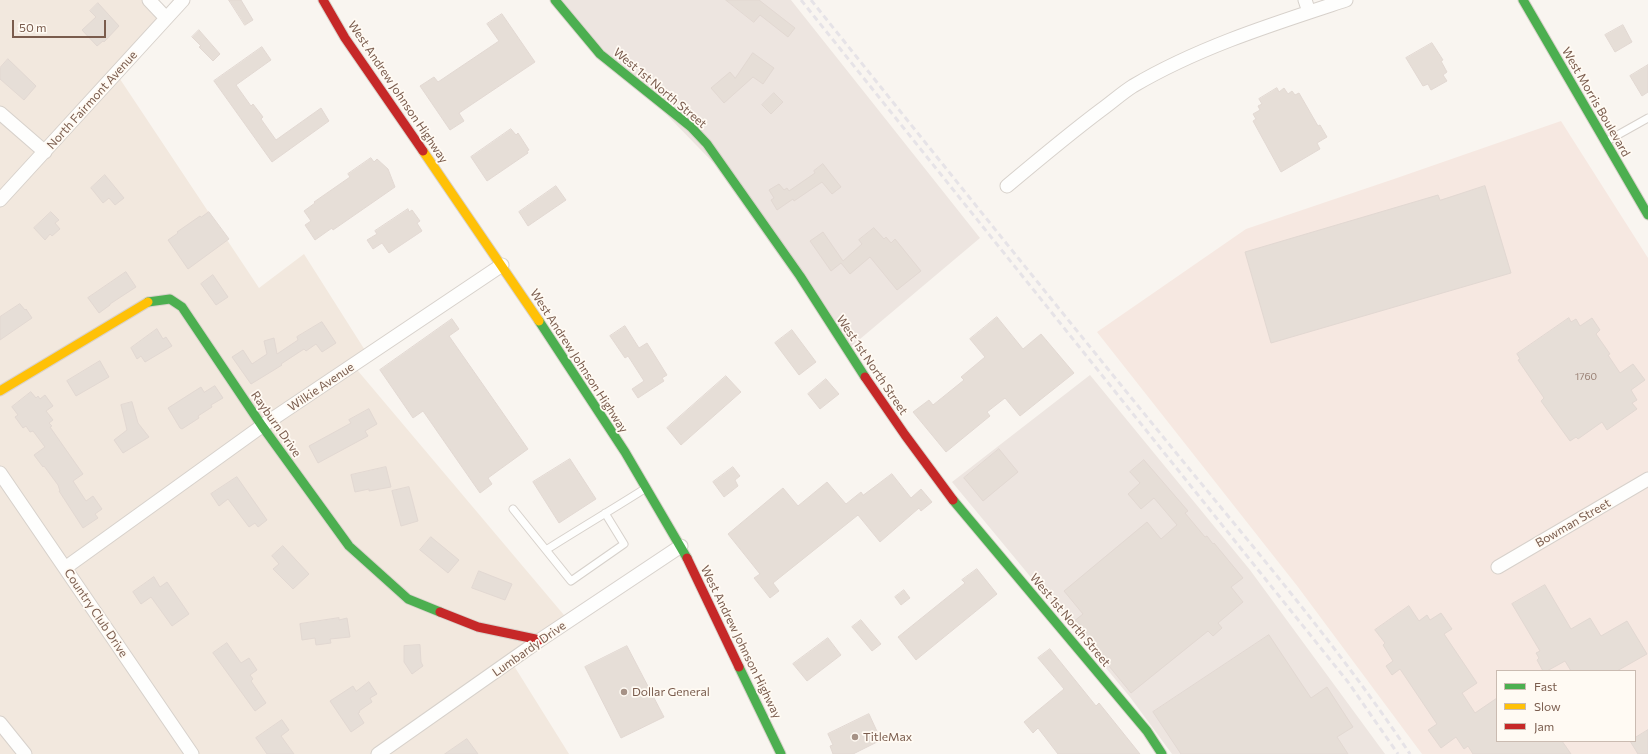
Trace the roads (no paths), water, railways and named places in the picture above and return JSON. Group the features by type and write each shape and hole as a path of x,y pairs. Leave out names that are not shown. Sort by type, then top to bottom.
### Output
{"street":[{"path":"149,0 166,18"},
{"name":"North Fairmont Avenue","path":"0,200 183,0"},
{"name":"West Andrew Johnson Highway","path":"323,0 345,38 502,265 625,452 681,546 781,754"},
{"name":"West 1st North Street","path":"555,0 600,54 690,127 707,144 800,276 847,350 905,435 946,491 1147,731 1162,754"},
{"path":"1007,186 1089,119 1132,87 1186,58 1241,36 1307,6 1346,0"},
{"name":"West Morris Boulevard","path":"1523,0 1648,215"},
{"path":"0,113 45,152"},
{"name":"Wilkie Avenue","path":"65,568 262,426 502,265"},
{"name":"Rayburn Drive","path":"0,391 148,302 170,299 182,307 262,426 349,546 408,599 478,627 540,640"},
{"name":"Country Club Drive","path":"0,473 192,754"},
{"name":"Bowman Street","path":"1498,567 1648,479"},
{"name":"Lumbardy Drive","path":"378,754 540,640 681,546"},
{"path":"0,723 25,754"}],"lane":[{"path":"1605,142 1648,118"},
{"path":"546,550 646,488"},
{"path":"513,509 571,581 624,544 605,513"}],"railway":[{"path":"801,0 1348,682 1398,754"},
{"path":"811,0 1317,626 1349,668 1410,754"}],"place":[{"name":"Dollar General","path":"624,692"},
{"name":"TitleMax","path":"855,737"}]}
